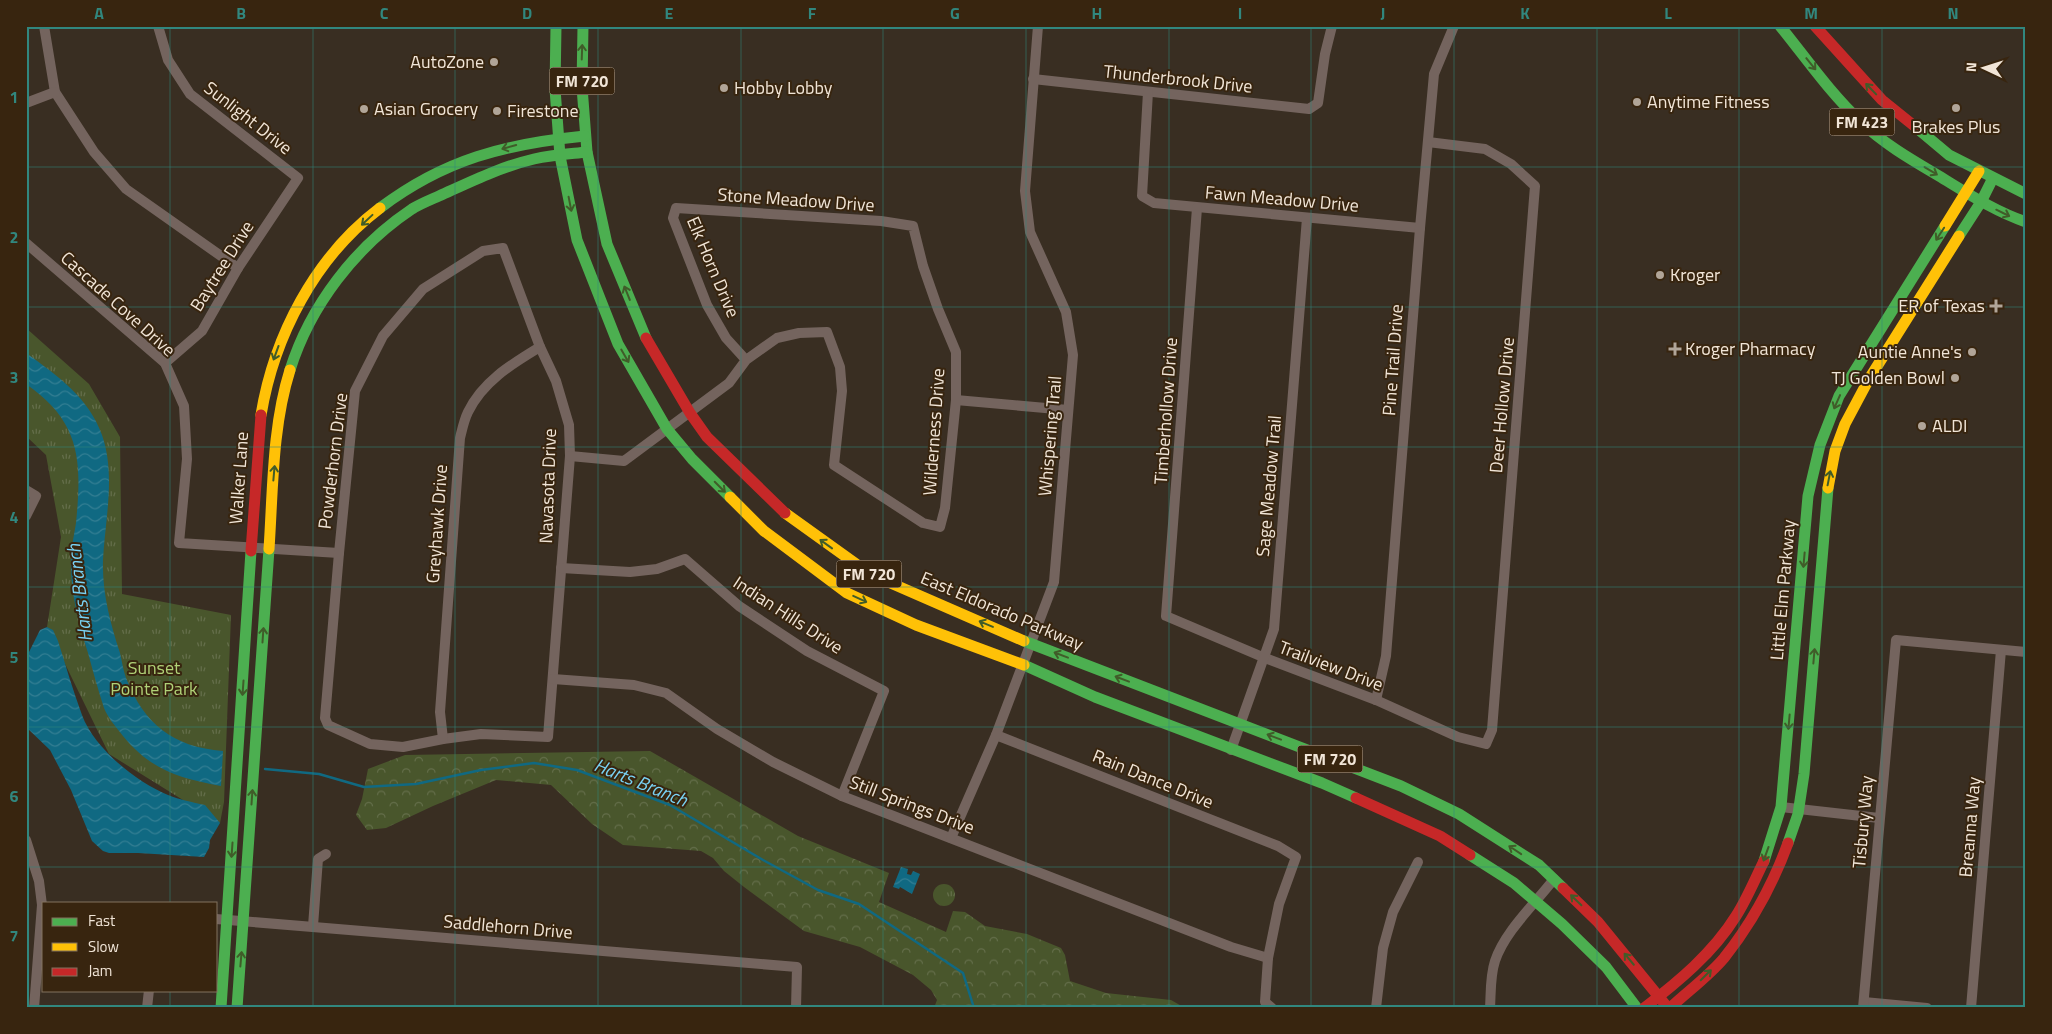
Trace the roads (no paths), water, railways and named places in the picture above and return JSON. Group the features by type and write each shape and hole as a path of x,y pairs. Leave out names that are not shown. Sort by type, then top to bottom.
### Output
{"main road":[{"path":"556,26 555,90 557,138 576,240 618,344 667,430 692,459 764,531 848,593 916,625 1023,665 1095,697 1322,783 1440,836 1514,883 1537,902 1606,967 1637,1008"},
{"name":"East Eldorado Parkway","path":"583,26 585,136 607,244 649,346 690,413 707,437 780,510 870,574 1031,644 1401,786 1459,814 1538,865 1554,879 1598,922 1669,1008"},
{"name":"FM 423","path":"1780,26 1840,100 1862,122 1908,157 1966,193 2008,216 2026,222"},
{"name":"FM 423","path":"1815,26 1882,100 1948,155 2026,194"},
{"name":"Walker Lane","path":"220,1008 222,919 258,438 262,404 270,370 281,340 295,310 330,259 370,216 420,181 458,162 517,144 585,136"},
{"name":"Walker Lane","path":"237,1008 277,439 284,388 308,324 336,281 362,251 410,210 475,178 532,160 587,152"},
{"name":"Little Elm Parkway","path":"1644,1008 1682,979 1713,946 1736,916 1764,861 1781,807 1807,526 1808,496 1815,460 1823,434 1839,396 1979,171"},
{"name":"Little Elm Parkway","path":"1669,1008 1723,959 1765,895 1780,865 1799,809 1804,774 1829,475 1845,424 1870,379 1981,202 1993,178"},
{"path":"1807,526 1824,527"}],"street":[{"path":"44,26 55,92 94,152 126,189 238,268"},
{"name":"Sunlight Drive","path":"158,26 168,60 190,94 298,178"},
{"name":"Whispering Trail","path":"952,838 996,735 1054,582 1073,356 1066,312 1030,232 1025,190 1038,26"},
{"name":"Thunderbrook Drive","path":"1033,79 1309,109 1318,103 1325,54 1332,26"},
{"name":"Pine Trail Drive","path":"1376,700 1386,656 1434,74 1454,26"},
{"path":"26,102 55,92"},
{"name":"Fawn Meadow Drive","path":"1148,92 1142,196 1154,203 1420,228"},
{"name":"Deer Hollow Drive","path":"1428,142 1485,150 1511,164 1535,186 1492,730 1486,744"},
{"name":"Baytree Drive","path":"165,363 202,331 238,268 298,178"},
{"name":"Stone Meadow Drive","path":"676,208 881,221 913,226"},
{"name":"Elk Horn Drive","path":"676,208 673,218 707,305 726,338 746,360"},
{"name":"Timberhollow Drive","path":"1166,616 1198,208"},
{"name":"Sage Meadow Trail","path":"1232,750 1274,629 1307,218"},
{"name":"Wilderness Drive","path":"746,360 777,338 799,333 827,332 840,367 842,391 834,465 923,523 940,527 945,508 956,400 956,352 923,266 913,226"},
{"name":"Cascade Cove Drive","path":"26,243 165,363 184,406 187,459 179,544 251,548"},
{"name":"Navasota Drive","path":"443,739 481,734 548,737 570,456 569,425 556,381 540,347 503,248"},
{"name":"Powderhorn Drive","path":"443,739 403,747 370,744 328,725 325,718 338,554 355,391 383,336 423,289 483,251 503,248"},
{"name":"Greyhawk Drive","path":"443,739 440,712 460,438 468,412 484,389 505,368 540,347"},
{"path":"570,456 624,461 729,383 746,360"},
{"path":"956,400 1068,410"},
{"path":"26,490 36,496 26,516"},
{"path":"251,548 338,554"},
{"name":"Indian Hills Drive","path":"561,568 630,572 657,569 685,560 739,606 806,652 884,691 842,796"},
{"name":"Trailview Drive","path":"1166,616 1265,658 1376,700 1458,737 1486,744"},
{"name":"Tisbury Way","path":"1864,1005 1896,640 2001,650"},
{"path":"2001,650 2026,652"},
{"name":"Breanna Way","path":"1971,1008 2001,650"},
{"name":"Still Springs Drive","path":"553,679 634,684 666,693 717,729 765,757 842,796 1231,947 1268,958"},
{"name":"Rain Dance Drive","path":"996,735 1278,846 1296,857 1279,904 1268,958"},
{"path":"1781,807 1879,818"},
{"path":"26,840 39,881 42,902"},
{"path":"313,926 318,859 326,854"},
{"path":"1376,1008 1383,948 1393,912 1418,862"},
{"path":"1490,1008 1492,976 1500,950 1508,935 1554,879"},
{"path":"34,1008 42,916"},
{"name":"Saddlehorn Drive","path":"222,919 797,967 796,1008"},
{"path":"1268,958 1268,1005"},
{"path":"147,1008 149,992"},
{"path":"1864,1005 1927,1008"}],"water":[{"path":"26,353 61,379 81,399 102,435 106,450 109,482 103,560 105,595 124,672 133,694 151,720 175,738 205,749 223,751 221,786 178,776 155,765 133,748 110,719 104,708 78,619 72,584 71,556 78,501 77,462 74,444 68,428 58,413 44,398 26,384"},
{"path":"47,627 53,630 58,641 82,715 96,740 130,773 143,782 168,795 205,805 220,823 210,840 209,848 204,857 109,853 103,851 92,841 71,790 50,750 26,727 26,658 40,630"},
{"path":"901,867 908,869 907,874 911,875 913,871 920,874 912,894 900,887 899,889 893,887"}],"waterway":[{"name":"Harts Branch","path":"265,769 319,774 364,787 416,784 481,770 534,763 577,770 670,805 818,890 859,904 963,973 974,1008"}],"place":[{"name":"AutoZone","path":"494,62"},
{"name":"Hobby Lobby","path":"724,88"},
{"name":"Anytime Fitness","path":"1637,102"},
{"name":"Brakes Plus","path":"1956,108"},
{"name":"Asian Grocery","path":"364,109"},
{"name":"Firestone","path":"497,111"},
{"name":"Kroger","path":"1660,275"},
{"name":"ER of Texas","path":"1996,306"},
{"name":"Kroger Pharmacy","path":"1675,349"},
{"name":"Auntie Anne's","path":"1972,352"},
{"name":"TJ Golden Bowl","path":"1955,378"},
{"name":"ALDI","path":"1922,426"}],"park label":[{"name":"Sunset Pointe Park","path":"154,678"}]}
